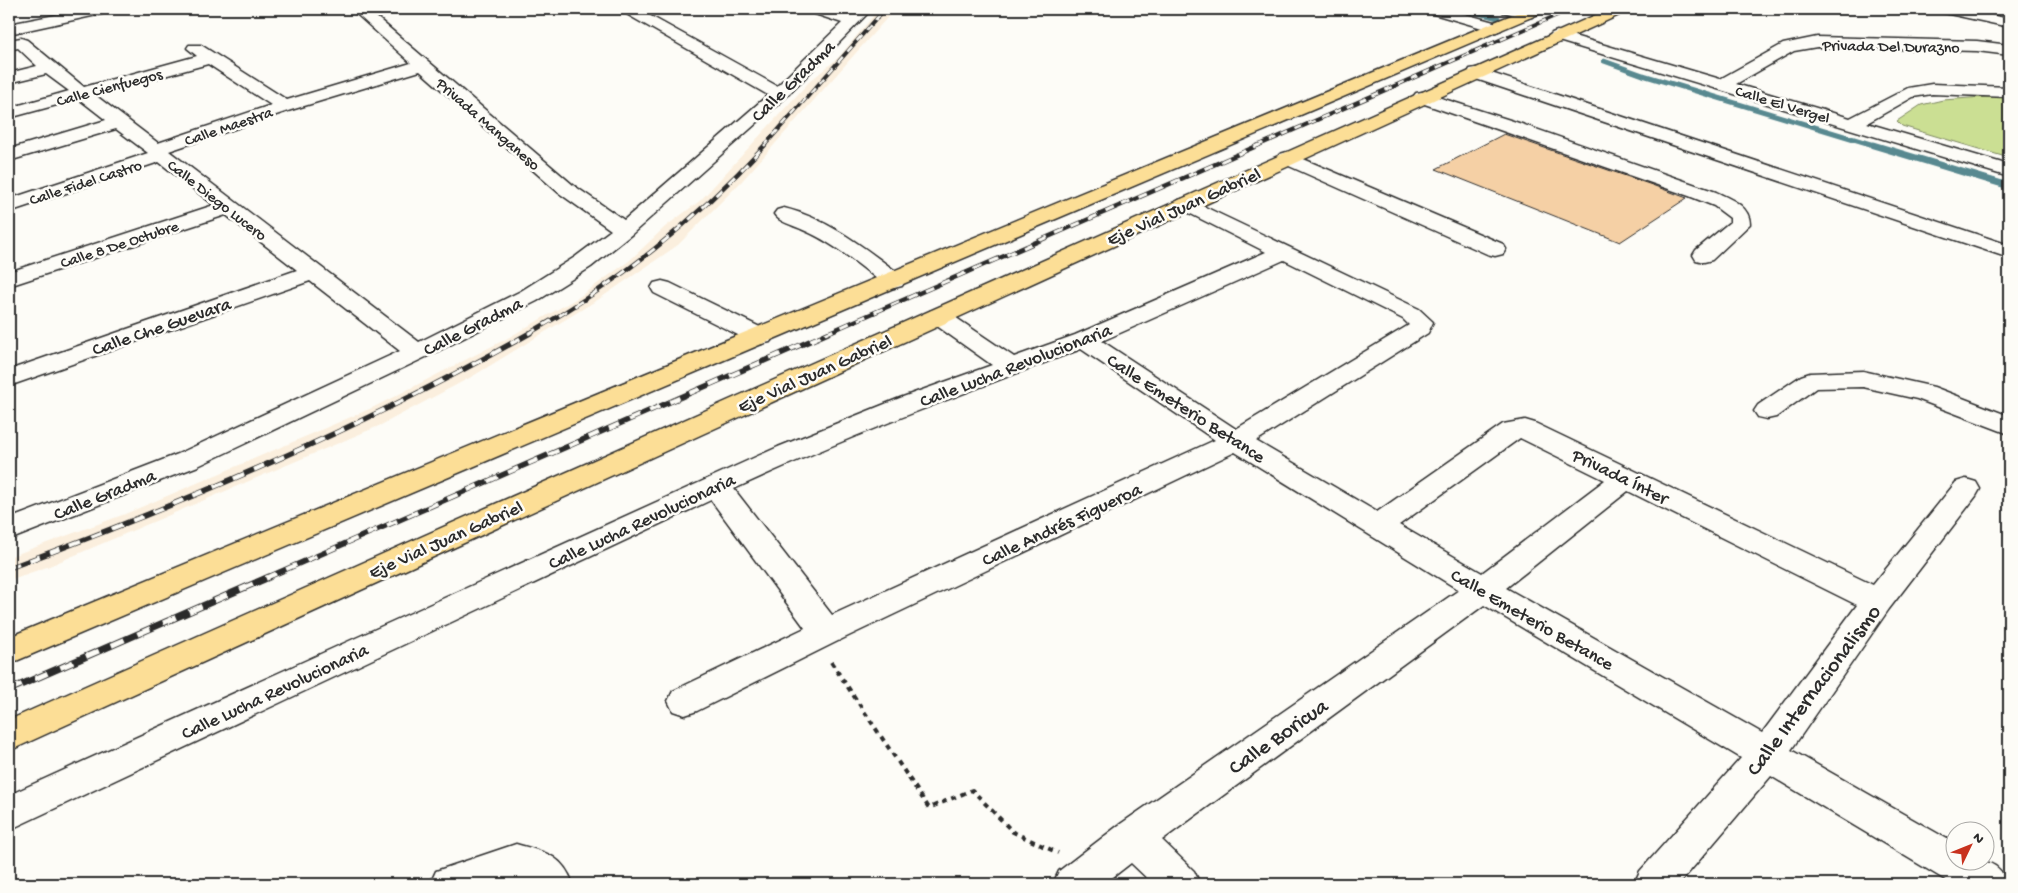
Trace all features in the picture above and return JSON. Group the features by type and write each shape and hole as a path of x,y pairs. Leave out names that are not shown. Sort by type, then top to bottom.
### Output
{"main road":[{"name":"Eje Vial Juan Gabriel","path":"9,736 1557,36 1621,9"},
{"path":"9,651 894,281 1517,15"}],"street":[{"path":"13,39 106,9"},
{"name":"Privada Manganeso","path":"358,9 566,189 626,230"},
{"path":"628,9 778,94"},
{"path":"814,9 852,22"},
{"name":"Calle Gradma","path":"9,530 188,460 417,352 529,296 583,262 626,230 778,94 865,9"},
{"path":"1432,9 1517,15"},
{"path":"1945,9 2009,23"},
{"name":"Calle El Vergel","path":"1557,36 2009,171"},
{"name":"Calle Diego Lucero","path":"13,39 417,352"},
{"name":"Privada Del Durazno","path":"1722,85 1789,48 1818,42 1977,46 2009,50"},
{"name":"Calle Maestra","path":"195,48 285,106"},
{"name":"Calle Cienfuegos","path":"9,113 210,58"},
{"path":"285,106 422,65"},
{"path":"9,78 50,68"},
{"path":"1476,73 2009,252"},
{"path":"1852,124 1908,93 1932,89 2009,92"},
{"path":"1422,97 1705,196 1733,209 1740,216 1740,224 1704,255"},
{"name":"Calle Maestra","path":"158,153 285,106"},
{"path":"9,155 119,122"},
{"name":"Calle Fidel Castro","path":"9,206 158,153"},
{"path":"1287,158 1495,249"},
{"path":"1186,204 1284,252"},
{"name":"Calle 8 De Octubre","path":"9,279 229,208"},
{"path":"784,214 813,226 846,245 894,281"},
{"name":"Calle Andrés Figueroa","path":"685,701 826,632 1236,442 1415,333 1420,328 1421,322 1411,314 1284,252"},
{"name":"Calle Lucha Revolucionaria","path":"9,813 716,486 822,439 909,404 1084,340 1284,252"},
{"name":"Calle Che Guevara","path":"9,378 313,272"},
{"path":"662,288 761,337"},
{"path":"938,316 1012,367"},
{"name":"Calle Emeterio Betance","path":"1084,340 1236,442 1484,590 1988,884"},
{"path":"1767,411 1810,381 1863,378 1926,393 2009,426"},
{"name":"Privada Ínter","path":"1376,526 1512,430 1518,428 1532,431 1878,601"},
{"name":"Calle Boricua","path":"1082,876 1484,590 1626,478"},
{"path":"716,486 826,632"},
{"name":"Calle Internacionalismo","path":"1654,884 1767,755 1878,601 1966,489"},
{"path":"1133,838 1180,884"},
{"path":"450,884 516,862 540,869 553,884"}],"path":[{"path":"826,632 831,662 929,808 972,790 1013,832 1082,876"}],"shaded area":[{"path":"879,9 895,9 741,182 678,245 599,299 473,376 381,425 47,567 9,580 9,557 125,514 374,407 506,339 579,297 629,261 665,227 701,200 809,82 839,57"}],"green space":[{"path":"1997,96 2009,98 2009,158 1902,126 1897,121 1921,105 1943,100"}],"building":[{"path":"1504,134 1687,198 1620,242 1436,169"}],"waterway":[{"path":"1464,9 1498,18"},
{"path":"1604,61 1643,75 1877,146"},
{"path":"1873,145 2009,186"}],"railway":[{"path":"764,146 885,9"},
{"path":"1257,146 1571,9"},
{"path":"528,334 594,294 654,249 711,200 765,145"},
{"path":"825,334 1259,145"},
{"path":"9,568 142,517 274,461 404,400 530,333"},
{"path":"266,578 828,333"},
{"path":"9,690 269,577"}]}
